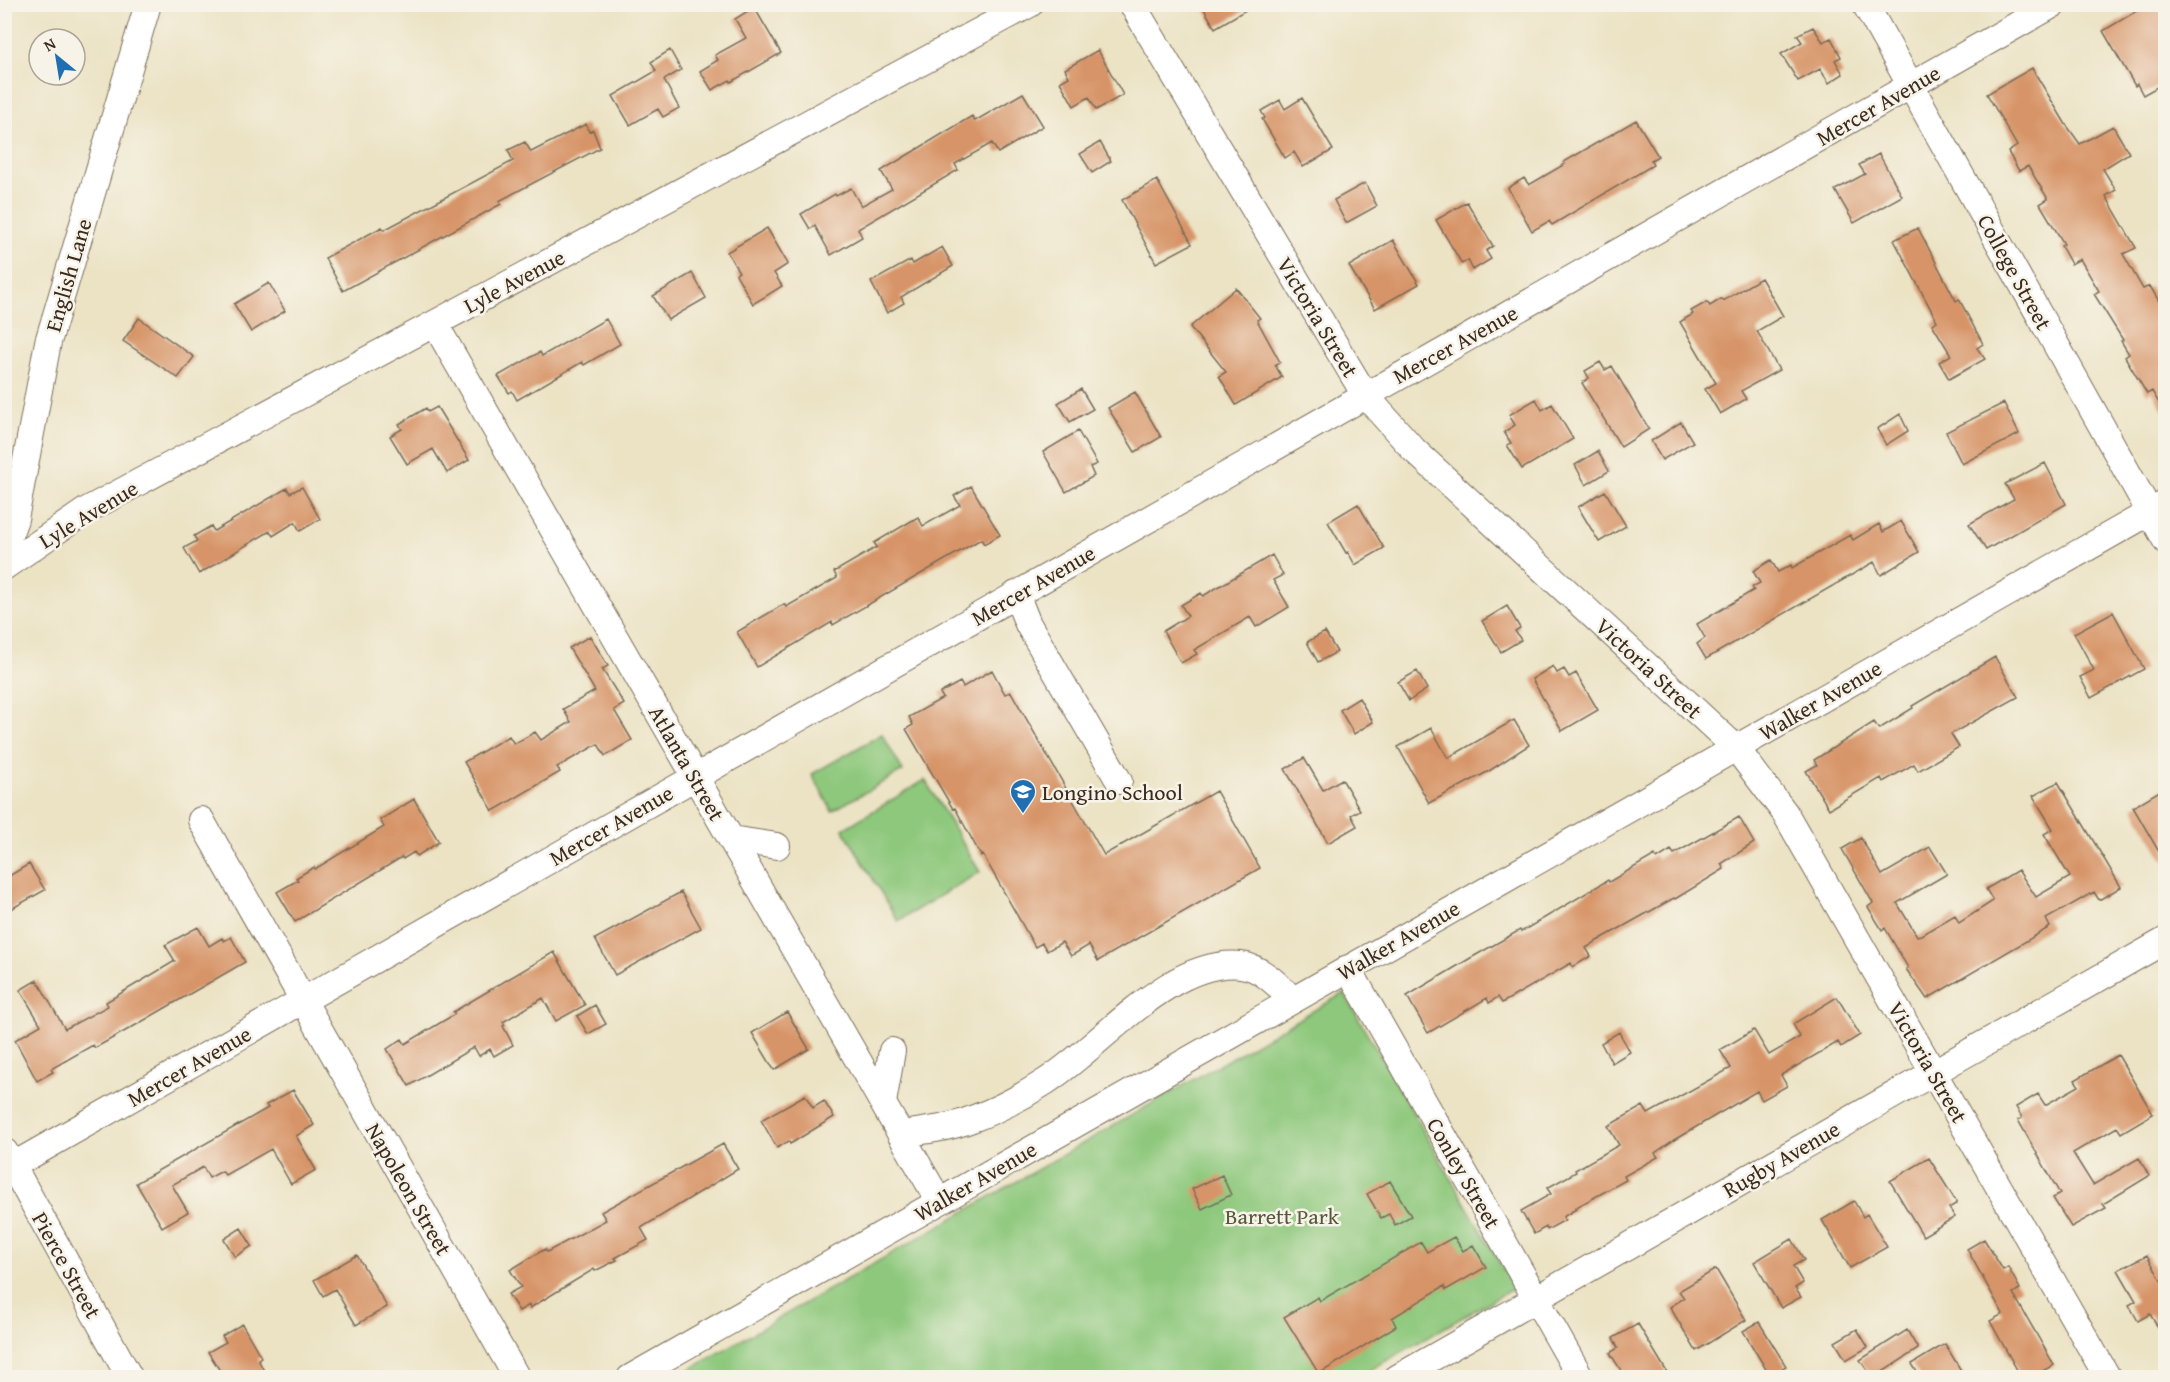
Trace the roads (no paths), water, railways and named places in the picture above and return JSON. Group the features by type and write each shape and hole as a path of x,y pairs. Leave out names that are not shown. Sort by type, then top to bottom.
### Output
{"street":[{"name":"English Lane","path":"4,549 15,519 48,342 148,4"},
{"name":"Lyle Avenue","path":"4,567 87,510 1030,4"},
{"name":"Victoria Street","path":"1132,4 1365,395 1414,450 1736,748 1785,813 2108,1377"},
{"name":"College Street","path":"1865,4 2157,508 2166,541"},
{"name":"Mercer Avenue","path":"8,1159 302,1002 1365,395 1912,87 2054,4"},
{"name":"Atlanta Street","path":"435,324 939,1202"},
{"name":"Walker Avenue","path":"630,1377 2157,508"},
{"path":"1016,594 1028,624 1119,781"},
{"name":"Napoleon Street","path":"201,820 302,1002 517,1377"},
{"path":"731,838 777,846"},
{"name":"Rugby Avenue","path":"1397,1377 2166,940"},
{"path":"900,1134 970,1120 1011,1101 1047,1081 1157,993 1203,968 1242,965 1269,977 1293,1000"},
{"name":"Conley Street","path":"1348,968 1581,1377"},
{"path":"883,1103 892,1051"},
{"name":"Pierce Street","path":"8,1159 130,1377"}],"place":[{"name":"Longino School","path":"1023,815"}],"park label":[{"name":"Barrett Park","path":"1282,1216"}]}
